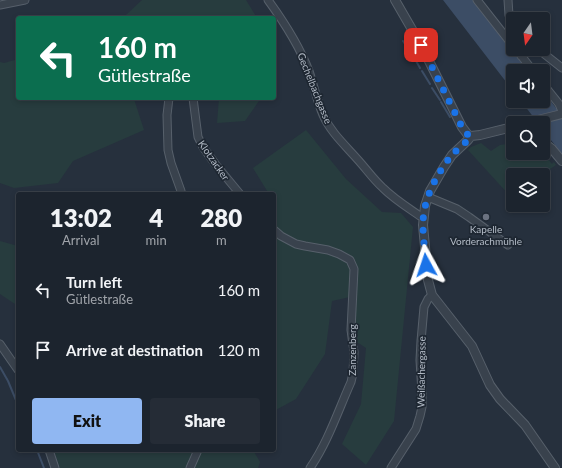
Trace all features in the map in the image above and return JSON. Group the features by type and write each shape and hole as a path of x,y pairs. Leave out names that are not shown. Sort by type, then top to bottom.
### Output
{"street":[{"path":"0,5 25,0"},
{"name":"Gechelbachgasse","path":"268,0 298,46 317,100 324,116 339,140 360,161 384,190 423,217"},
{"path":"395,0 421,45 462,127 468,135 480,135 506,129"},
{"path":"477,0 506,37"},
{"path":"508,0 509,12"},
{"path":"521,56 527,64"},
{"path":"547,56 562,68"},
{"path":"549,116 562,112 559,104 550,93"},
{"path":"169,100 167,122 168,150 181,191"},
{"name":"Klotzacker","path":"193,100 198,137 203,147 216,165 238,192"},
{"path":"471,136 452,155 444,167 428,197 425,206 423,225 428,280 432,295 472,346 493,390 525,425 555,468"},
{"path":"550,147 562,161"},
{"path":"428,197 457,209 508,245"},
{"name":"Zanzenberg","path":"276,232 296,244 328,250 339,254 350,260 354,269 351,330 354,352 351,382 327,439 310,468"},
{"name":"Weißachergasse","path":"390,468 416,429 420,416 422,407 420,360 424,307 432,295"},
{"path":"0,344 16,367"},
{"path":"50,452 55,468"},
{"path":"190,468 197,452"}],"green space":[{"path":"142,0 246,0 256,16 124,16"},
{"path":"16,60 16,100 134,100 144,130 73,161 58,183 14,188 0,183 0,62 4,63"},
{"path":"219,100 260,100 245,121 217,123"},
{"path":"306,130 346,179 382,212 401,213 413,227 394,421 366,465 342,444 361,404 366,348 354,340 350,297 332,301 325,354 296,399 276,410 276,192 268,192 253,168"},
{"path":"481,143 491,151 500,145 506,144 506,160 549,160 552,164 554,162 556,165 550,169 506,168 506,192 468,150 471,147"},
{"path":"0,241 16,245 16,305 0,294"},
{"path":"55,452 254,452 260,462 258,468 60,468"}],"water":[{"path":"443,0 473,0 506,43 506,56 516,56 523,64 506,64 506,82"},
{"path":"550,100 562,116 562,154 550,139 550,116 533,116 526,108 550,108"}],"waterway":[{"path":"403,41 409,50"},
{"path":"411,52 420,68"},
{"path":"422,71 430,84"},
{"path":"432,88 440,100"},
{"path":"441,102 450,117"},
{"path":"0,367 16,400"},
{"path":"38,452 44,468"}],"place":[{"name":"Kapelle Vorderachmühle","path":"486,217"}],"route":[{"path":"421,45 462,127 468,135 471,136 452,155 428,197 423,217 426,265"}]}
